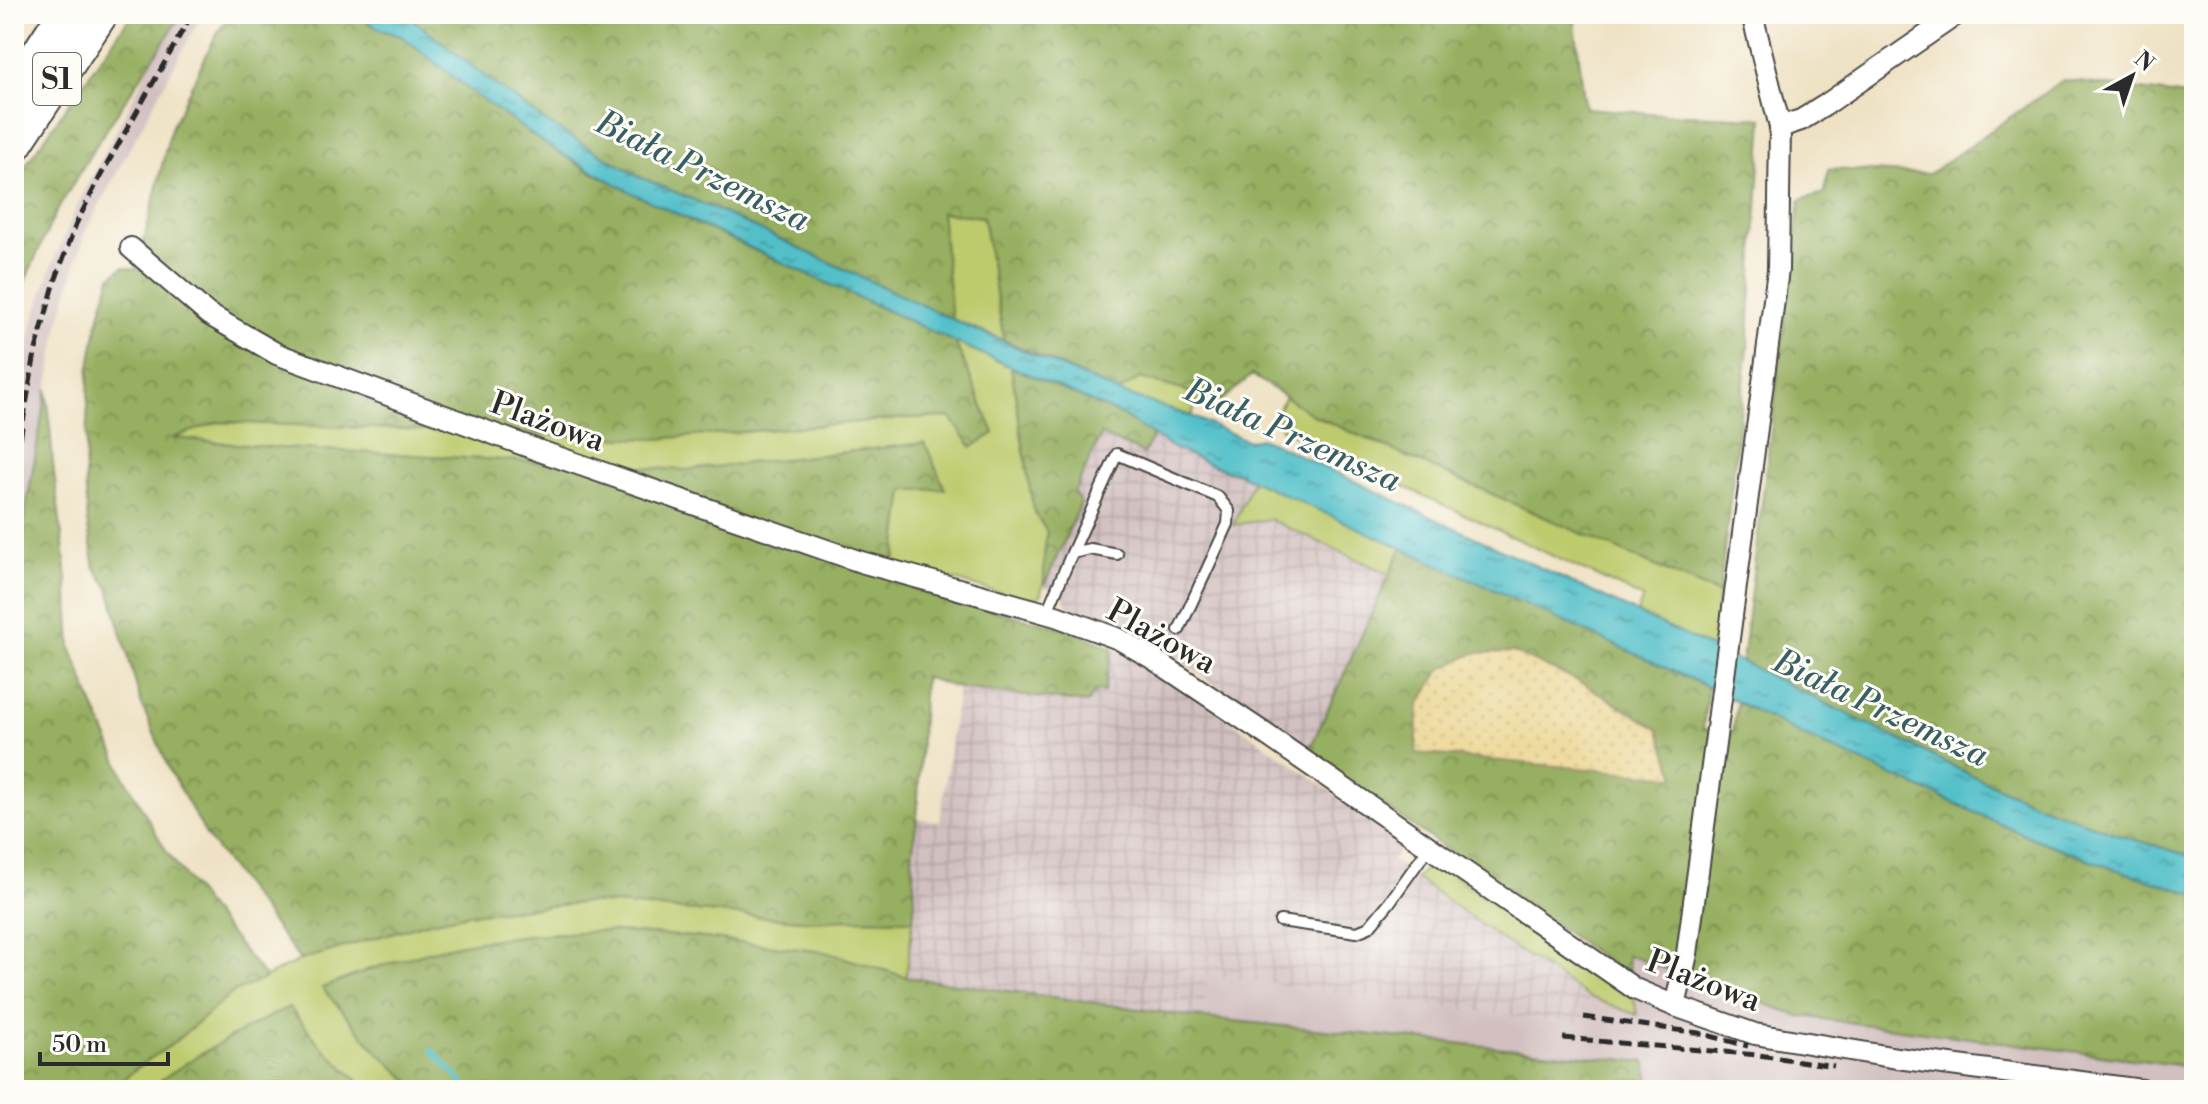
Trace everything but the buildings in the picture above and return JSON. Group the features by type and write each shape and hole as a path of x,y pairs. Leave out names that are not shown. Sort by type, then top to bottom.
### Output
{"highway":[{"name":"S1","path":"14,94 66,14"},
{"name":"S1","path":"14,143 99,14"}],"street":[{"path":"1675,1006 1687,954 1778,270 1780,127 1752,14"},
{"path":"1780,127 1801,120 1824,106 1957,14"},
{"name":"Plażowa","path":"131,248 208,314 277,354 540,451 861,562 1046,614 1119,639 1152,658 1635,989 1675,1006 1755,1034 1897,1058 2142,1090"}],"lane":[{"path":"1046,614 1117,454 1218,497 1229,511 1228,524 1179,630"},
{"path":"1072,553 1090,549 1117,554"},
{"path":"1280,921 1357,932 1369,927 1429,847"}],"shaded area":[{"path":"182,14 202,14 85,232 60,319 14,584 14,412 35,316 78,204 152,62"},
{"path":"1101,435 1144,454 1153,435 1173,448 1229,472 1242,473 1253,480 1233,524 1268,519 1389,574 1308,753 1175,656 1179,647 1167,641 1158,644 1068,607 1062,593 1044,586 1080,504 1074,493"},
{"path":"1113,648 1163,673 1403,842 1393,861 1498,937 1589,997 1582,1025 1208,975 1204,1018 906,977 915,901 912,856 917,818 940,822 958,688 1087,703 1096,691 1104,691"},
{"path":"1626,955 1800,1016 2194,1067 2194,1090 1654,1090 1645,1062 1204,1018 1208,975 1581,1025 1589,997 1636,1014"}],"green space":[{"path":"132,14 182,14 55,214 25,281 14,319 14,182"},
{"path":"230,14 360,14 362,19 382,30 403,37 472,92 584,168 691,221 955,342 994,433 972,447 950,417 656,439 218,422 173,438 282,448 687,470 925,443 945,489 904,490 892,580 929,594 1067,629 1113,648 1104,692 1096,691 1087,703 958,688 924,677 917,818 912,856 913,920 813,921 590,902 469,914 425,923 300,960 208,838 170,771 141,703 109,588 95,568 88,528 85,476 89,372 97,326 111,276 123,267 137,269 171,128 215,37"},
{"path":"406,14 1574,14 1585,108 1763,118 1748,348 1719,594 1313,415 1252,375 1221,401 1140,378 1118,392 1004,340 983,217 941,212 952,319 640,177 547,123"},
{"path":"2063,80 2194,97 2194,857 2122,836 2041,806 1973,776 1742,662 1800,200 1825,193 1828,169 1929,174"},
{"path":"940,212 983,217 1004,340 952,319"},
{"path":"955,342 1011,367 1033,509 1047,532 1040,596 1028,601 895,563 904,490 944,489 925,443 687,470 282,448 171,438 218,422 656,439 951,417 972,447 994,433"},
{"path":"1011,367 1121,415 1153,435 1144,454 1101,435 1074,493 1081,503 1044,586 1047,532 1033,509"},
{"path":"1140,378 1221,401 1216,410 1197,402 1191,416 1118,392"},
{"path":"47,389 67,577 71,648 124,776 165,849 266,978 232,993 171,1045 110,1090 14,1090 14,577"},
{"path":"1285,396 1313,415 1719,594 1712,649 1637,613 1643,598 1281,429 1277,413"},
{"path":"1253,480 1402,547 1389,574 1269,519 1233,525"},
{"path":"1402,547 1708,687 1703,729 1733,732 1737,702 1806,737 2037,840 2194,894 2194,1067 1800,1016 1627,955 1630,977 1308,753","holes":["1513,652 1582,683 1658,729 1676,776 1416,753 1419,705 1441,669"]},
{"path":"1432,867 1449,872 1580,965 1634,998 1637,1015 1589,997 1416,878 1423,870"},
{"path":"590,902 813,921 913,920 906,977 825,952 694,937 604,931 526,935 459,945 365,970 375,1049 419,1090 368,1090 320,1045 289,1007 198,1055 147,1090 110,1090 171,1045 232,993 300,960 425,923 469,914"},
{"path":"604,931 694,937 825,952 906,977 1204,1018 1645,1062 1650,1079 1572,1090 419,1090 375,1049 322,988 423,953 457,945 512,937"},
{"path":"289,1007 320,1045 368,1090 147,1090 216,1045"}],"sand":[{"path":"1513,652 1582,683 1658,729 1676,777 1416,753 1419,705 1441,669 1475,653"}],"water":[{"path":"360,14 406,14 547,123 640,177 1118,392 1191,416 1248,441 1260,438 1275,444 1742,662 1973,776 2041,806 2122,836 2194,857 2194,894 2037,840 1806,737 1708,687 1241,473 1229,472 1173,448 1121,415 634,194 542,142 403,37 382,30 362,19"}],"waterway":[{"path":"432,1050 469,1090"}],"railway":[{"path":"14,474 35,353 55,281 76,224 192,14"},
{"path":"1584,1017 1699,1033 1748,1046"},
{"path":"1563,1038 1758,1055 1834,1066"}],"water label":[{"name":"Biała Przemsza","path":"703,170"},
{"name":"Biała Przemsza","path":"1293,434"},
{"name":"Biała Przemsza","path":"1881,707"}]}
